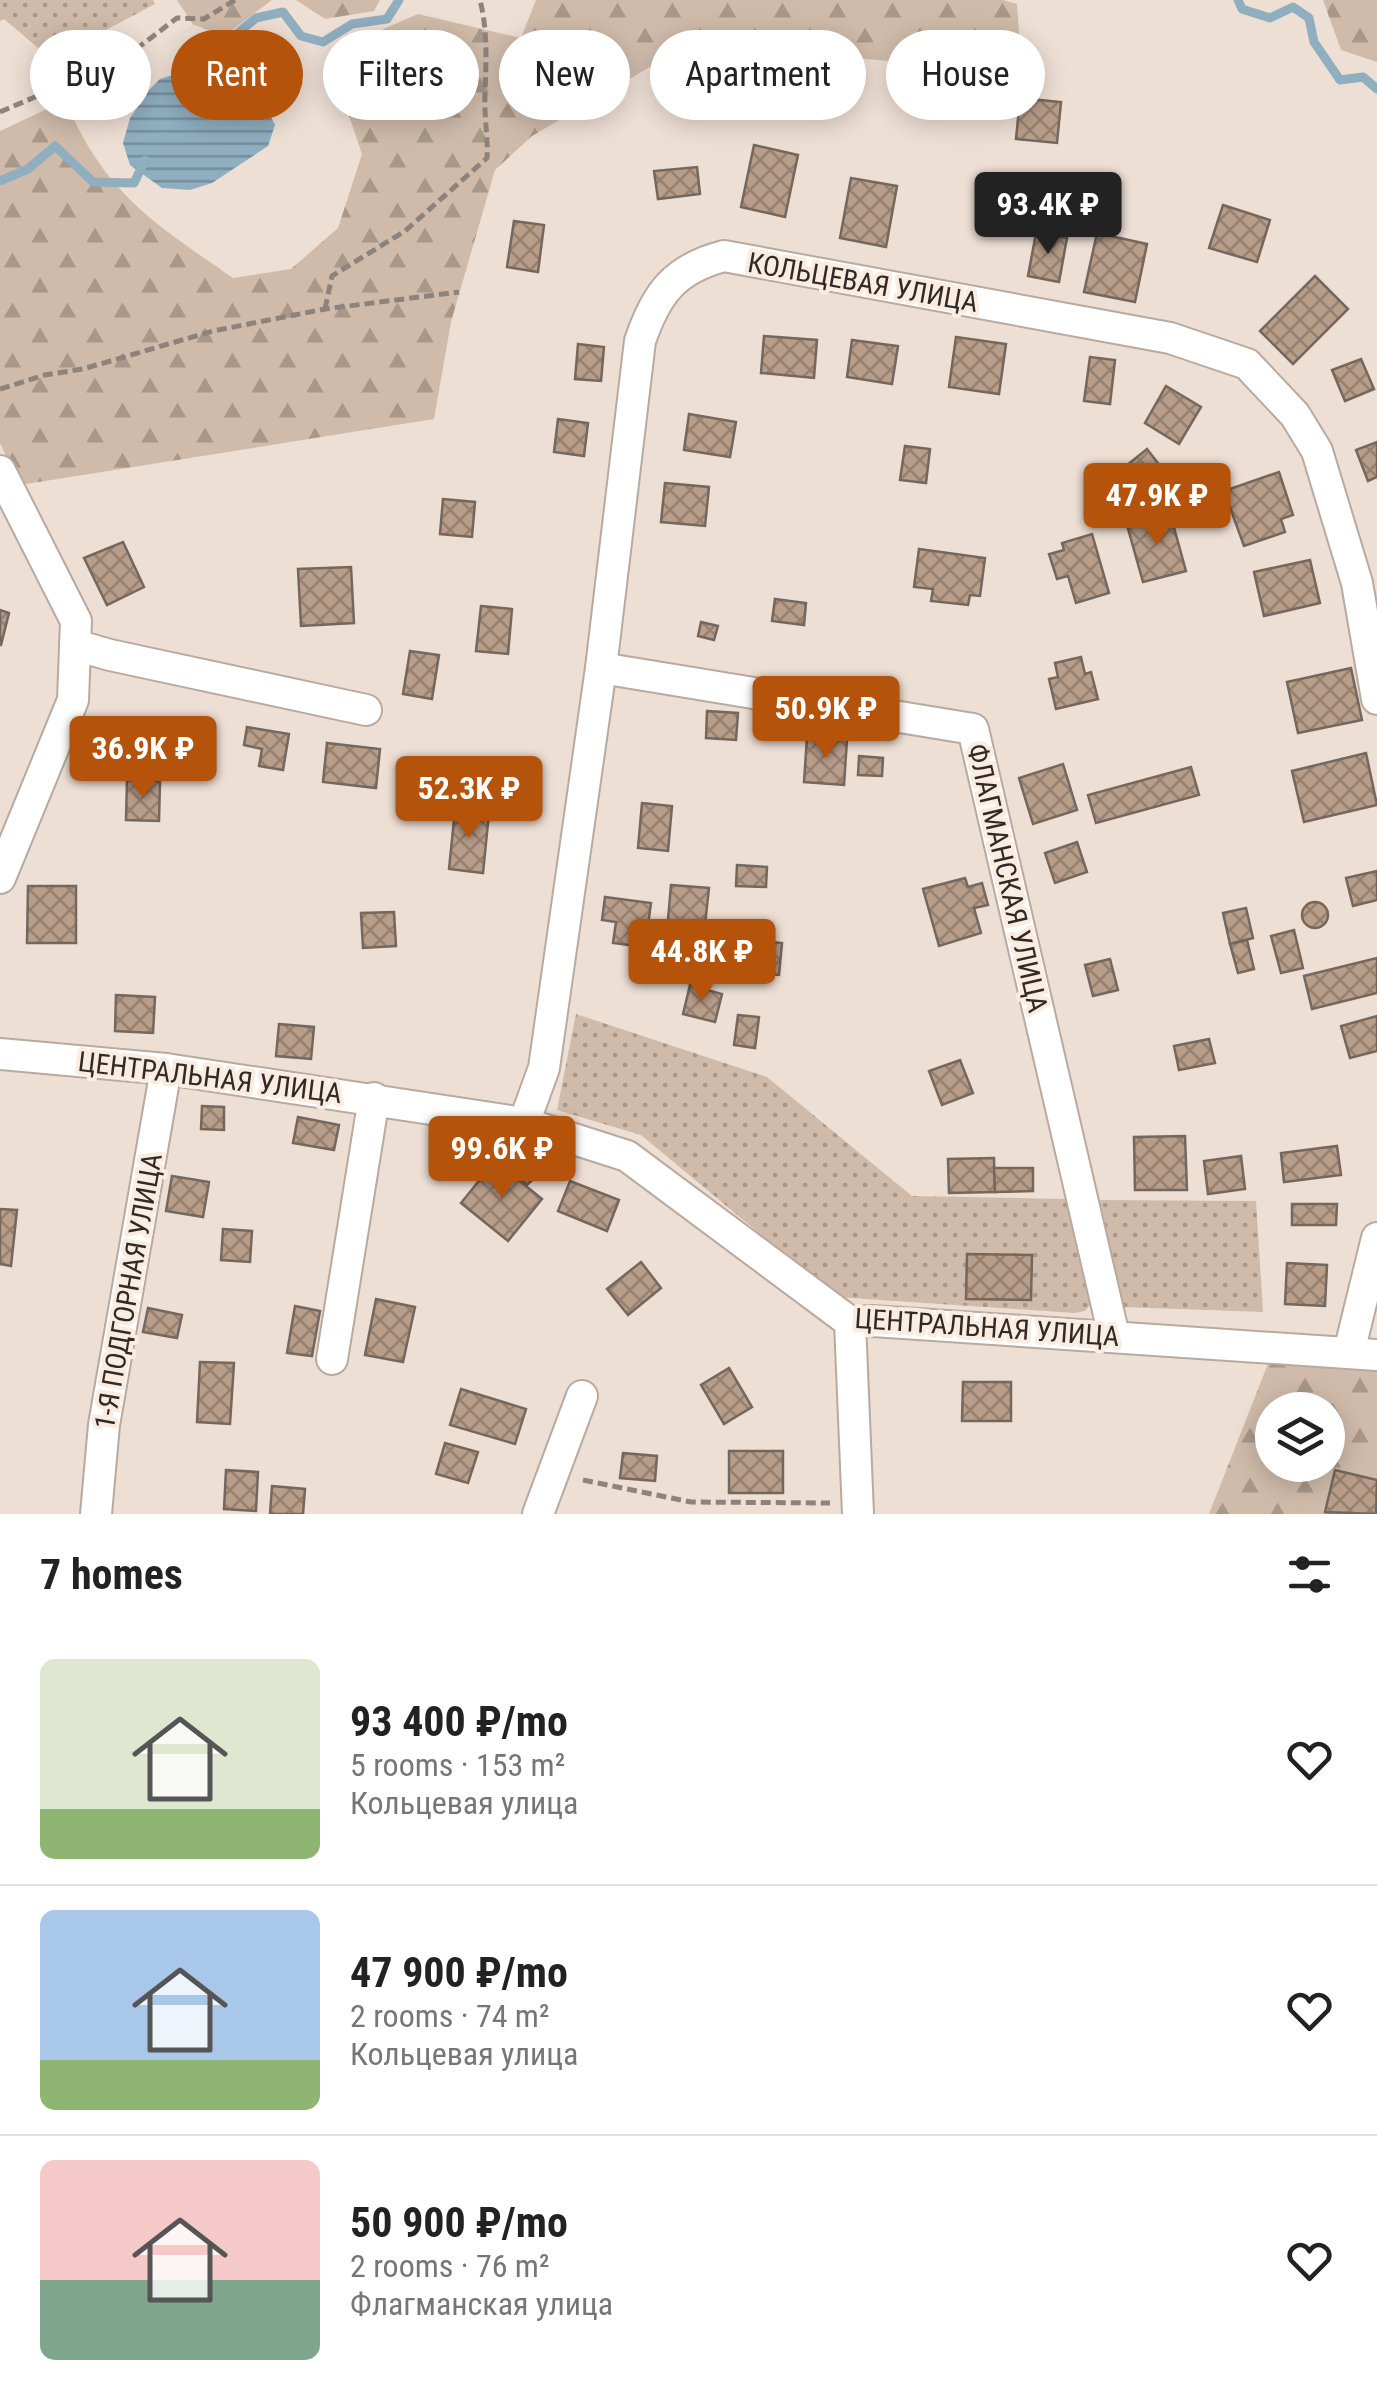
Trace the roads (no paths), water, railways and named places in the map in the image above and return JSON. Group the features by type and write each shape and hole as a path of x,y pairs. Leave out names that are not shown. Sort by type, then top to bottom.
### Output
{"street":[{"name":"КОЛЬЦЕВАЯ УЛИЦА","path":"524,1123 544,1068 601,668 640,341 652,305 674,280 698,262 724,256 1170,338 1247,364 1295,416 1317,451 1357,584 1377,699"},
{"path":"0,471 76,622 74,700 0,878"},
{"path":"75,645 366,710"},
{"name":"ФЛАГМАНСКАЯ УЛИЦА","path":"601,668 973,729 1114,1336"},
{"name":"ЦЕНТРАЛЬНАЯ УЛИЦА","path":"0,1054 166,1069 524,1123 627,1156 850,1322 1363,1353"},
{"name":"1-Я ПОДГОРНАЯ УЛИЦА","path":"96,1514 104,1425 166,1069"},
{"path":"332,1360 374,1098"},
{"path":"1363,1353 1377,1238"},
{"path":"850,1322 858,1508"},
{"path":"538,1514 582,1396"}],"water":[{"path":"171,76 171,120 272,120 275,125 268,146 212,183 190,190 162,188 130,165 123,143 129,120 151,120 151,88"}],"waterway":[{"path":"303,37 323,42 352,24 387,19 399,0"},
{"path":"1238,0 1242,9 1270,18 1293,7 1309,18 1314,42 1340,80 1363,77 1377,89"},
{"path":"241,30 256,18 283,12 296,30"},
{"path":"0,181 28,169 55,146 93,182 134,183 145,160"}]}
